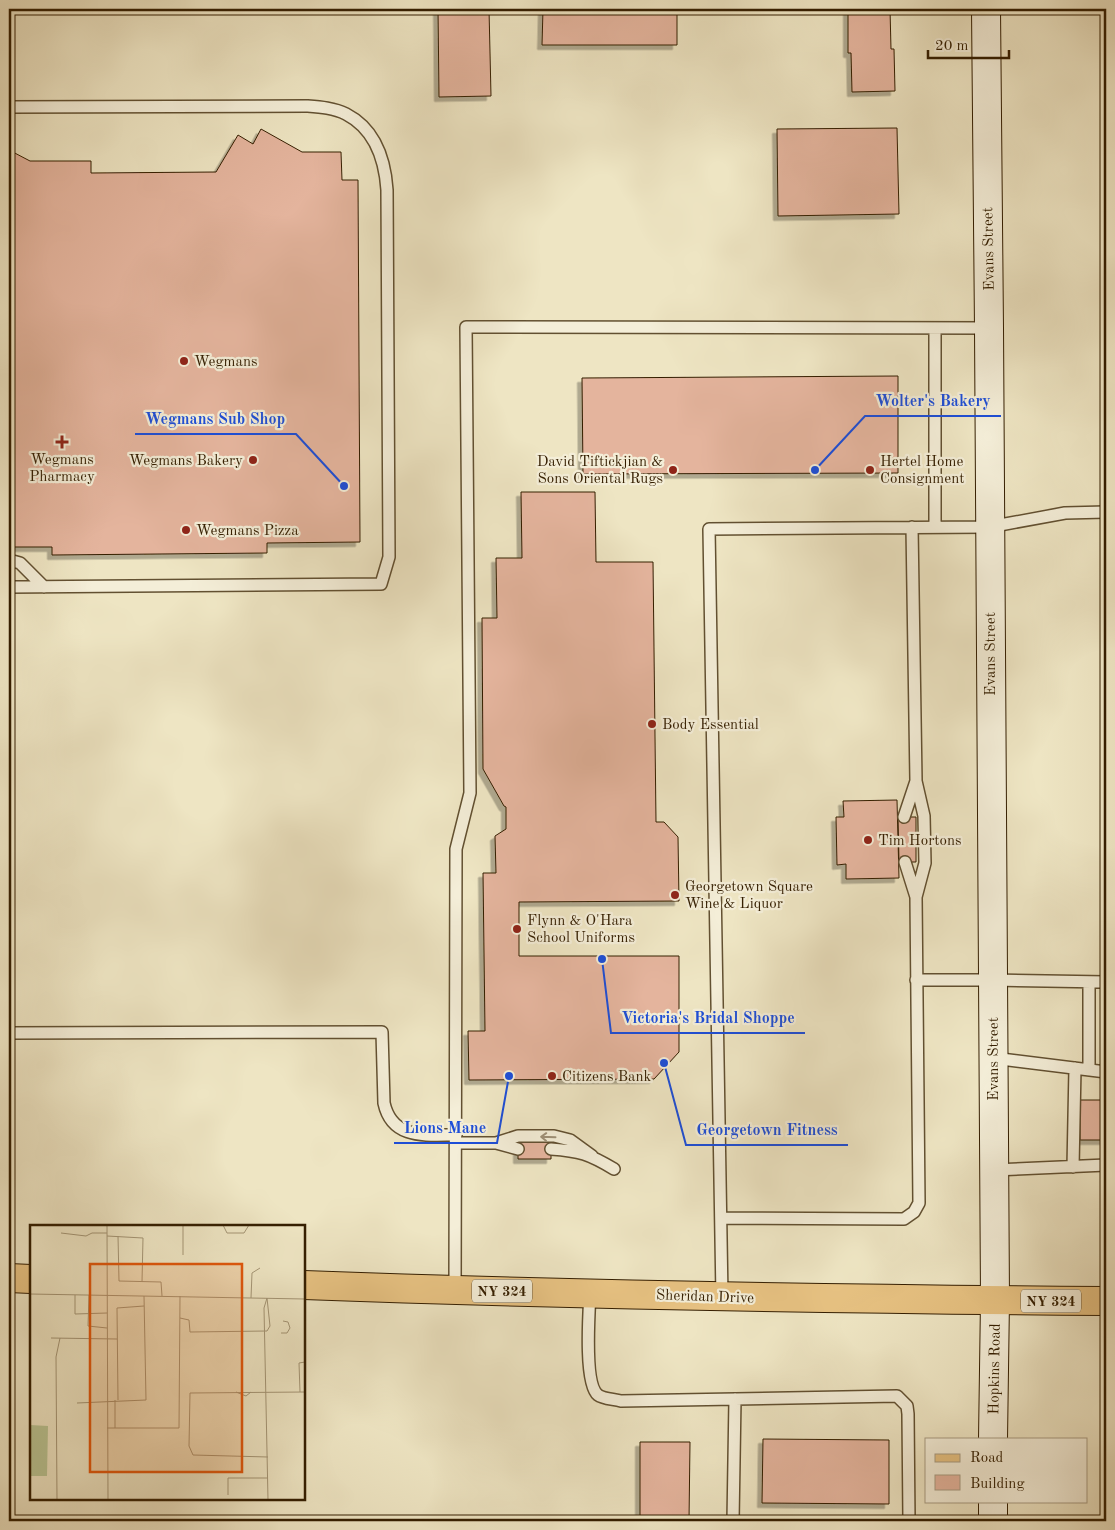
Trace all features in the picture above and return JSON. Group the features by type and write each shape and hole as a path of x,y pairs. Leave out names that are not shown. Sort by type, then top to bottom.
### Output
{"main road":[{"path":"9,1278 30,1279"},
{"name":"Sheridan Drive","path":"305,1286 455,1291 590,1292 722,1297 1106,1301"}],"street":[{"name":"Evans Street","path":"986,9 995,1300"},
{"name":"Hopkins Road","path":"993,1438 995,1300"},
{"path":"993,1502 993,1521"}],"lane":[{"path":"9,107 307,106 327,108 346,114 363,126 380,150 386,176 389,557 381,584 9,587"},
{"path":"455,1291 456,849 470,793 466,327 989,328"},
{"path":"935,328 935,527"},
{"path":"722,1297 709,529 989,527 1066,513 1106,512"},
{"path":"721,1218 904,1219 914,1212 918,1203 916,897 925,863 924,816 916,780 912,527"},
{"path":"9,560 20,563 44,587"},
{"path":"904,817 916,780"},
{"path":"905,862 916,897"},
{"path":"916,980 1106,982"},
{"path":"1089,982 1089,1070"},
{"path":"9,1034 382,1032 384,1103 386,1112 399,1128 408,1132 496,1143 518,1149"},
{"path":"993,1058 1106,1072"},
{"path":"1073,1167 1075,1068"},
{"path":"496,1143 518,1136 554,1136 570,1140 614,1169"},
{"path":"550,1149 573,1150 592,1156"},
{"path":"994,1170 1106,1165"},
{"path":"590,1292 589,1373 592,1388 599,1396 621,1401 898,1396 907,1406 908,1414 909,1521"},
{"path":"733,1521 735,1399"}],"building":[{"path":"438,9 489,9 491,96 439,97"},
{"path":"543,9 677,9 677,45 542,45"},
{"path":"848,9 890,9 891,49 894,49 895,91 852,92 851,53 848,53"},
{"path":"897,128 899,214 778,216 777,129"},
{"name":"Wegmans","path":"261,129 302,152 341,152 342,180 358,180 360,542 267,543 267,553 52,555 52,547 9,547 9,150 30,161 91,161 91,173 216,172 238,135 253,144"},
{"path":"898,376 898,473 583,474 582,378"},
{"path":"521,492 595,492 596,562 653,562 656,822 664,822 678,837 679,901 519,902 519,956 679,956 679,1052 654,1079 469,1080 468,1031 485,1031 483,873 496,873 495,836 506,829 506,807 483,769 482,618 497,618 496,558 522,558"},
{"name":"Tim Hortons","path":"897,800 899,878 846,879 846,864 837,865 836,817 844,817 843,801"},
{"path":"898,817 916,817 916,862 899,862"},
{"path":"1080,1100 1106,1100 1106,1140 1080,1140"},
{"path":"518,1138 551,1138 551,1159 518,1159"},
{"path":"763,1439 889,1440 889,1504 762,1503"},
{"path":"640,1442 690,1442 689,1521 640,1521"},
{"path":"785,1519 846,1520 846,1521 785,1521"}],"place":[{"name":"Wegmans","path":"184,361"},
{"name":"Wegmans Pharmacy","path":"62,442"},
{"name":"Wegmans Bakery","path":"253,460"},
{"name":"David Tiftickjian & Sons Oriental Rugs","path":"673,470"},
{"name":"Wolter's Bakery","path":"815,470"},
{"name":"Hertel Home Consignment","path":"870,470"},
{"name":"Wegmans Sub Shop","path":"344,486"},
{"name":"Wegmans Pizza","path":"186,530"},
{"name":"Body Essential","path":"652,724"},
{"name":"Tim Hortons","path":"868,840"},
{"name":"Georgetown Square Wine & Liquor","path":"675,895"},
{"name":"Flynn & O'Hara School Uniforms","path":"517,929"},
{"name":"Victoria's Bridal Shoppe","path":"602,959"},
{"name":"Georgetown Fitness","path":"664,1063"},
{"name":"Lions Mane","path":"509,1076"},
{"name":"Citizens Bank","path":"552,1076"}]}
